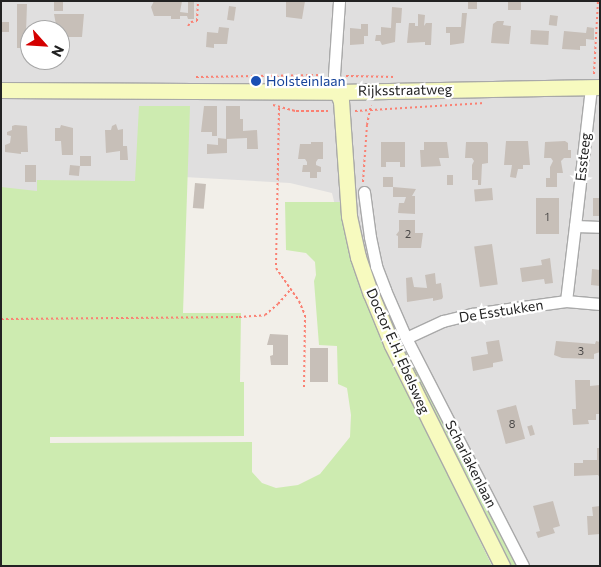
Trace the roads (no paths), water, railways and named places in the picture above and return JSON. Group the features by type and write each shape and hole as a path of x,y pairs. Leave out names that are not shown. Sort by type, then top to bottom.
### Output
{"main road":[{"name":"Rijksstraatweg","path":"1,90 280,90 337,92 595,83"},
{"name":"Doctor E.H. Ebelsweg","path":"337,92 341,111 349,216 358,257 392,346 502,566"}],"street":[{"path":"337,92 334,75 339,1"},
{"name":"Essteeg","path":"566,301 595,83"},
{"name":"Scharlakenlaan","path":"364,192 376,266 406,338 523,566"},
{"path":"575,226 600,228"},
{"name":"De Esstukken","path":"406,338 443,321 472,314 566,301 600,304"}],"place":[{"name":"Holsteinlaan","path":"256,81"}]}
